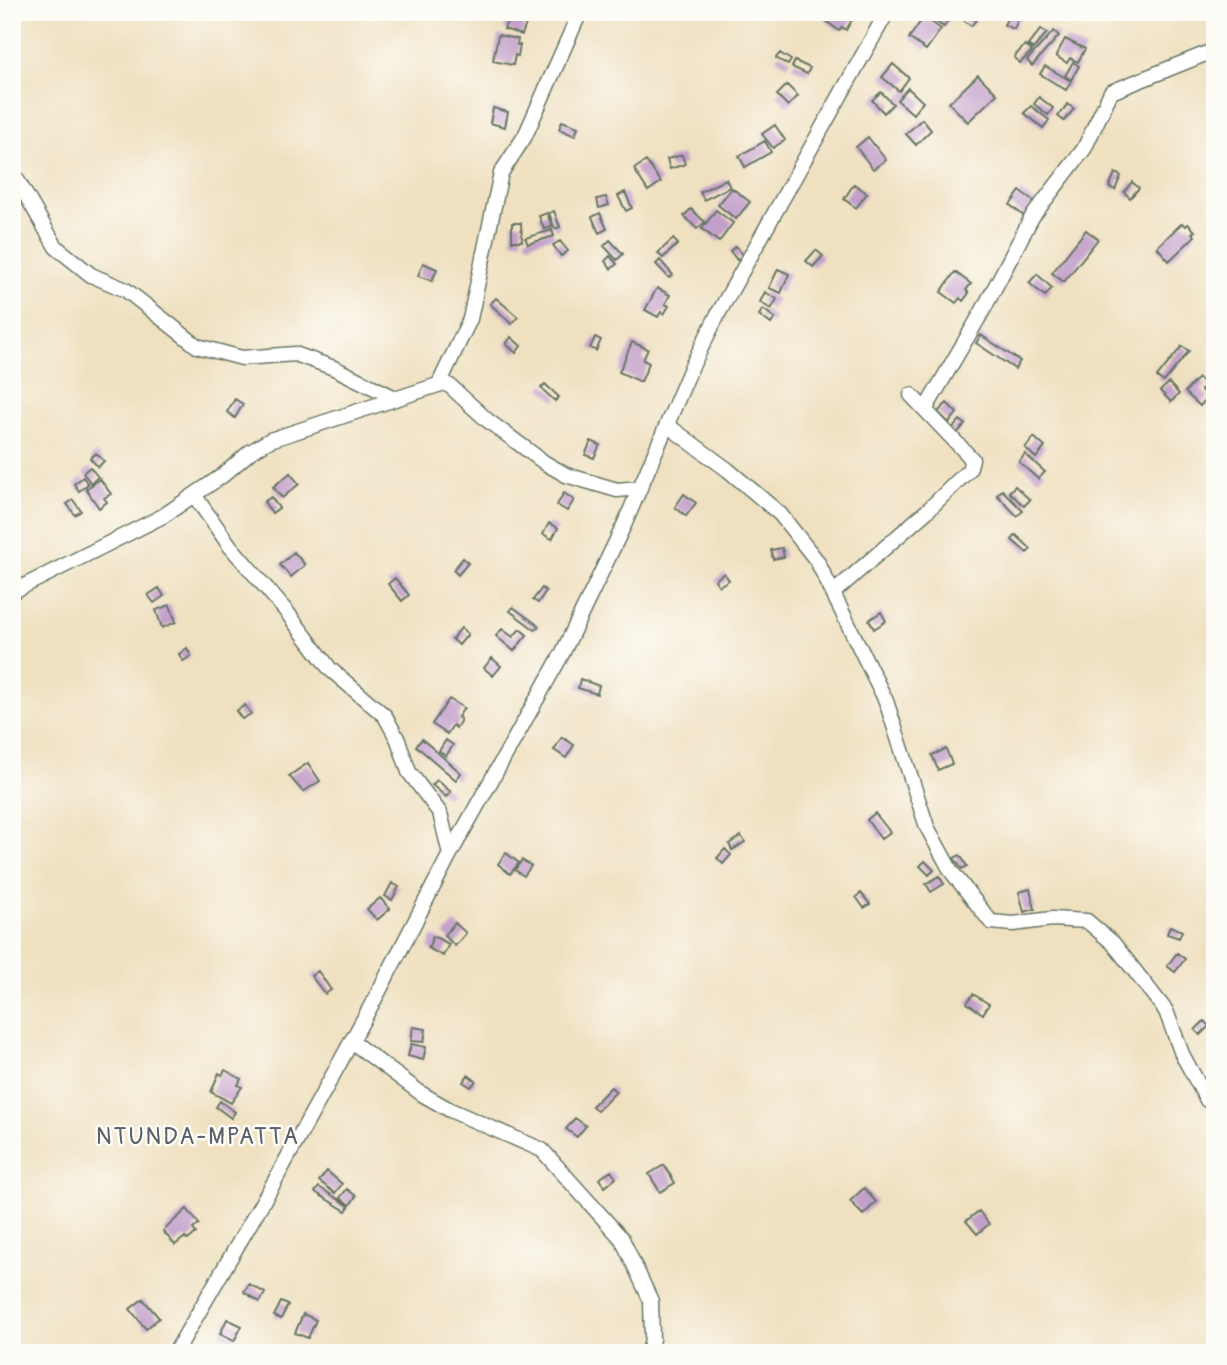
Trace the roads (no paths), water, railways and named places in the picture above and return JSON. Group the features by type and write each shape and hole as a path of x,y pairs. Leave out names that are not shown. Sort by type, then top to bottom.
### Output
{"street":[{"path":"439,384 470,320 501,173 525,136 580,12"},
{"path":"175,1353 274,1184 450,854 562,654 599,581 718,314 887,12"},
{"path":"926,408 982,312 1032,217 1084,149 1111,92 1215,50"},
{"path":"12,171 56,247 91,275 126,290 197,346 242,358 295,354 334,368 396,398"},
{"path":"12,592 163,516 270,440 443,383 450,386 487,420 545,463 566,475 617,490 640,488"},
{"path":"833,593 871,562 969,470 972,458 911,395"},
{"path":"667,425 728,470 780,514 817,561 886,701 927,827 951,871 990,922 1013,924 1052,919 1087,921 1113,943 1166,1011 1182,1054 1207,1100 1215,1105"},
{"path":"194,495 230,546 286,611 330,669 385,716 398,740 409,772 440,813 450,854"},
{"path":"351,1041 422,1094 450,1110 542,1150 622,1239 651,1301 652,1339 649,1353"}],"district":[{"name":"NTUNDA-MPATTA","path":"198,1136"}]}
